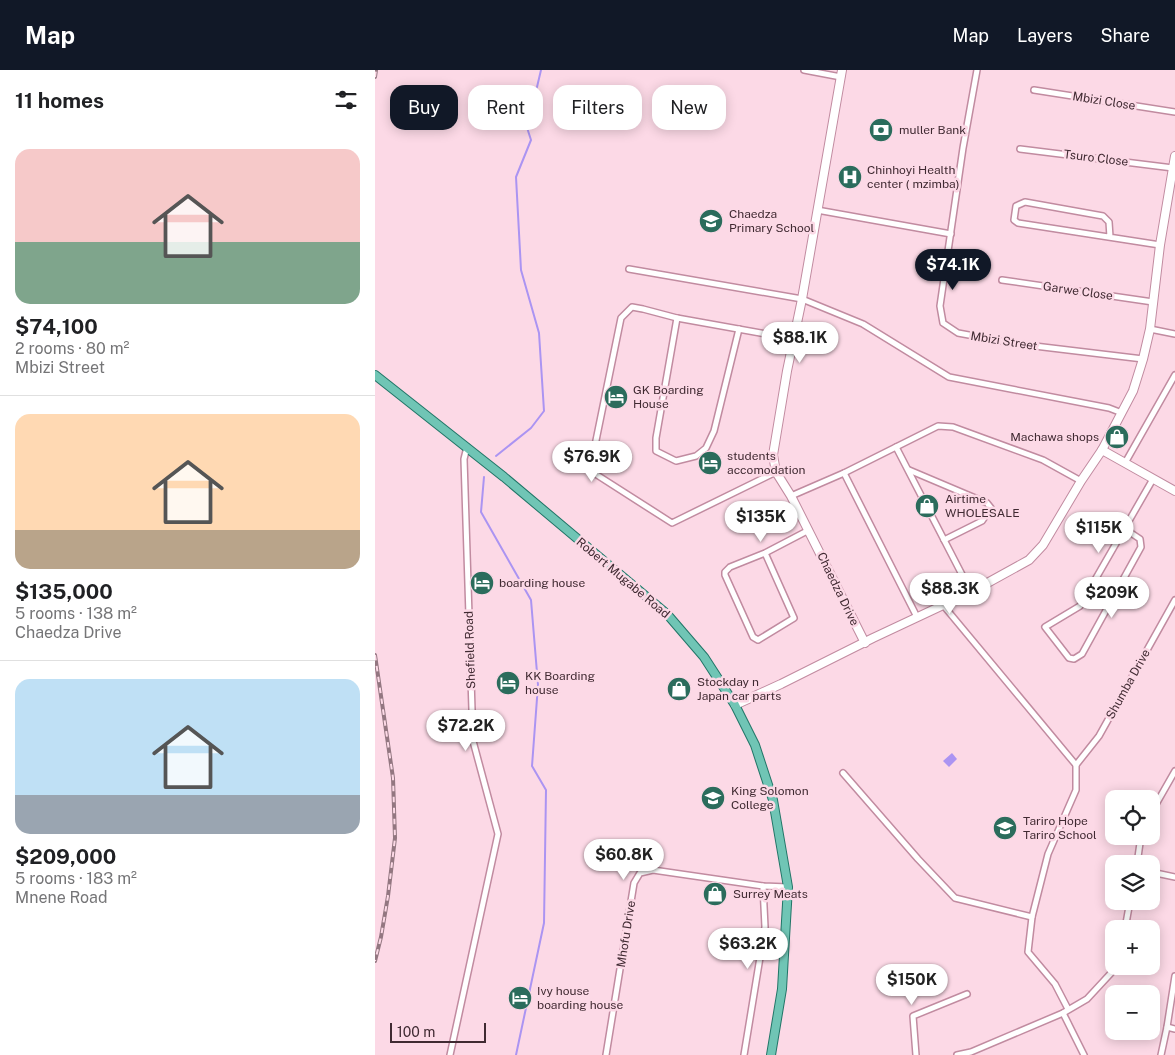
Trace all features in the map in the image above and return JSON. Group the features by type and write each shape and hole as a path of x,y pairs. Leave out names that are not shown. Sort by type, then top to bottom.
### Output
{"main road":[{"name":"Robert Mugabe Road","path":"375,374 667,614 704,657 735,705 755,745 773,800 788,887 781,989 771,1055"}],"street":[{"path":"804,70 841,73"},
{"name":"Mbizi Street","path":"977,70 963,148 940,306 943,323 958,333 1018,344 1143,359"},
{"name":"Chaedza Drive","path":"841,73 773,455 776,472 809,530 865,643"},
{"name":"Mbizi Close","path":"1034,90 1175,112"},
{"name":"Tsuro Close","path":"1020,149 1173,168"},
{"path":"735,705 971,592 1029,560 1043,544 1102,450 1133,391 1150,329 1160,245 1173,186 1175,156"},
{"path":"1110,237 1109,222 1103,216 1025,202 1016,206 1014,220 1018,223 1160,245"},
{"path":"817,210 951,234"},
{"path":"629,269 802,299 863,324 949,377 1109,408 1122,413"},
{"name":"Garwe Close","path":"1002,280 1153,302"},
{"path":"776,472 672,523 597,475 592,460 621,318 632,307 677,318 793,339"},
{"path":"677,318 656,438 656,451 676,461 696,456 706,448 713,431 739,328"},
{"path":"1150,329 1175,334"},
{"path":"1125,463 1175,375"},
{"path":"791,496 844,473 938,426 953,427 1043,460 1081,481"},
{"path":"896,447 971,592"},
{"name":"Shefield Road","path":"449,1055 498,834 473,740 465,468 467,448"},
{"path":"1102,450 1175,491"},
{"path":"908,470 987,502 991,508 982,521 944,540"},
{"path":"844,473 917,617"},
{"path":"1125,529 1140,539 1141,547 1082,654 1074,659 1069,658 1045,627 1080,606 1153,479"},
{"path":"765,552 794,618 758,640 753,637 725,572 730,567 809,530"},
{"name":"Shumba Drive","path":"1076,765 1099,736 1175,600"},
{"path":"943,605 1076,765 1076,790 1049,854 1032,917 1028,952 1055,984 1084,1055"},
{"path":"1160,797 1175,771"},
{"path":"843,773 918,859 955,898 1032,917"},
{"name":"Mhofu Drive","path":"606,1055 634,883 640,873 653,870 763,886 788,887"},
{"path":"1160,874 1175,877"},
{"path":"745,1055 765,927 763,886"},
{"path":"957,1055 971,1052 1065,1011 1087,999 1109,975"},
{"path":"1161,1055 1175,976"},
{"path":"916,1055 913,1016 967,994"},
{"path":"1167,1027 1175,1029"}],"shaded area":[{"path":"952,753 957,759 949,767 943,761"}],"waterway":[{"path":"496,456 531,428 544,411 539,333 521,270 516,177 531,140 522,112 537,87 541,70"},
{"path":"484,477 481,512 531,600 538,685 532,766 546,790 544,923 516,1055"}],"railway":[{"path":"375,77 376,70"},
{"path":"375,655 393,778 395,838 388,896 375,961"}],"place":[{"name":"muller Bank","path":"881,130"},
{"name":"Chinhoyi Health center ( mzimba)","path":"850,177"},
{"name":"Chaedza Primary School","path":"711,221"},
{"name":"GK Boarding House","path":"616,397"},
{"name":"Machawa shops","path":"1117,437"},
{"name":"students accomodation","path":"710,463"},
{"name":"Airtime WHOLESALE","path":"927,506"},
{"name":"boarding house","path":"482,583"},
{"name":"KK Boarding house","path":"508,683"},
{"name":"Stockday n Japan car parts","path":"679,689"},
{"name":"King Solomon College","path":"713,798"},
{"name":"Tariro Hope Tariro School","path":"1005,828"},
{"name":"Surrey Meats","path":"715,894"},
{"name":"Ivy house boarding house","path":"520,998"}]}
